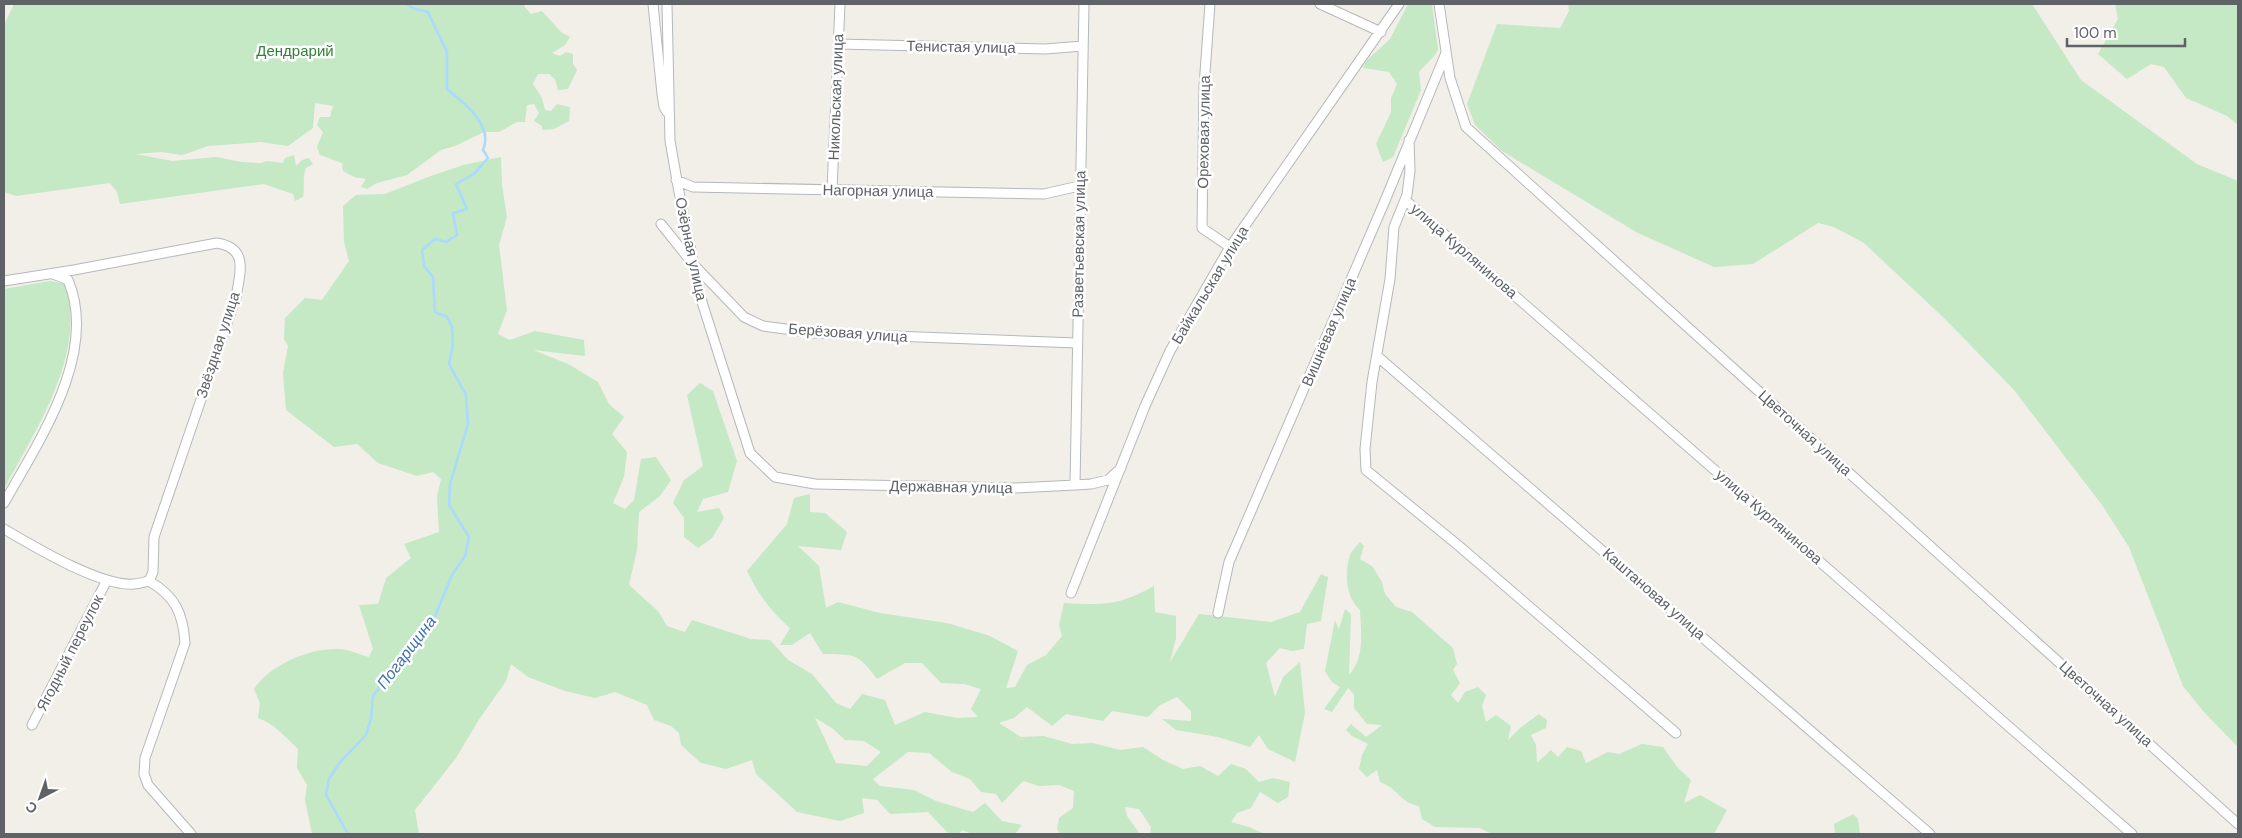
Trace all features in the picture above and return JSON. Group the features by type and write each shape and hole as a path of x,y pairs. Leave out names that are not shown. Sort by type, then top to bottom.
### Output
{"street":[{"path":"653,4 664,108 669,114"},
{"name":"Озёрная улица","path":"667,4 670,141 676,180 701,298 750,453 775,477"},
{"name":"Никольская улица","path":"832,190 840,4"},
{"name":"Разветьевская улица","path":"1075,485 1079,186 1084,4"},
{"name":"Ореховая улица","path":"1210,4 1204,86 1202,228 1230,247"},
{"path":"1320,4 1380,32"},
{"name":"Байкальская улица","path":"1071,593 1145,406 1170,351 1230,247 1400,4"},
{"name":"Цветочная улица","path":"1439,4 1450,78 1466,128 1952,564 2238,824"},
{"name":"Тенистая улица","path":"838,44 1045,49 1083,46"},
{"name":"Вишнёвая улица","path":"1218,613 1229,562 1384,203 1446,53"},
{"path":"1409,140 1410,171 1405,200 1394,227 1390,279 1377,356 1365,449 1366,470 1459,546 1676,733"},
{"name":"Нагорная улица","path":"676,180 693,187 1044,194 1079,186"},
{"name":"улица Курлянинова","path":"1405,200 2132,834"},
{"name":"Берёзовая улица","path":"662,224 694,265 744,317 763,326 815,333 1077,343"},
{"name":"Звёздная улица","path":"4,281 53,274 217,243 226,244 235,249 240,261 236,297 227,328 154,537 153,572 149,581"},
{"path":"4,503 57,408 66,385 76,335 75,295 68,280 53,274"},
{"name":"Каштановая улица","path":"1377,356 1930,834"},
{"name":"Державная улица","path":"775,477 815,484 1016,488 1091,484 1108,480 1122,468"},
{"path":"4,529 52,557 107,580 132,585 149,581 163,589 174,601 184,627 185,643 145,758 144,774 148,785 191,834"},
{"name":"Ягодный переулок","path":"32,725 107,580"}],"green space":[{"name":"Дендрарий","path":"14,4 527,4 524,6 531,14 542,11 561,32 570,37 565,45 552,53 560,56 566,52 573,54 573,64 577,70 568,89 558,90 555,79 549,74 538,74 533,84 542,98 545,110 551,111 557,104 570,107 569,121 554,129 542,130 542,126 534,121 539,113 534,104 527,105 525,122 517,122 499,132 484,132 455,146 441,150 407,175 377,183 367,189 361,187 366,179 354,177 343,171 342,163 320,155 317,147 323,132 317,125 320,117 330,117 333,106 315,103 313,128 288,146 261,142 208,146 182,155 161,152 136,154 172,161 217,157 241,162 261,163 267,161 283,163 285,158 294,155 296,166 302,160 309,158 313,164 306,168 305,171 303,197 295,201 293,194 264,184 120,204 117,192 110,183 16,196 4,192 4,25"},
{"path":"1408,4 1432,4 1438,50 1419,72 1421,90 1393,157 1383,162 1376,144 1391,112 1391,98 1397,84 1389,72 1363,68 1366,61 1390,39"},
{"path":"1568,4 2032,4 2081,80 2197,164 2238,181 2238,747 2203,711 2183,686 2129,547 2102,505 2014,390 1945,319 1864,243 1834,227 1818,223 1753,264 1714,267 1636,232 1502,151 1475,125 1467,104 1497,24 1560,28 1569,11"},
{"path":"2115,4 2238,4 2238,125 2227,116 2186,98 2164,67 2151,64 2127,79 2098,54 2118,19"},
{"path":"501,157 502,185 507,217 499,245 507,310 498,334 510,340 535,331 584,340 585,356 533,350 568,364 598,382 609,404 624,417 612,434 627,452 624,477 613,503 625,509 634,500 641,459 656,457 671,480 660,496 639,512 637,550 629,585 658,611 667,626 685,632 692,620 751,639 770,640 788,660 812,674 836,703 850,709 862,694 885,700 895,725 925,712 957,718 978,717 971,709 981,689 964,684 941,683 922,663 905,663 877,679 860,659 849,655 823,654 810,633 792,645 780,645 790,628 766,602 747,571 787,524 794,498 810,494 810,512 825,513 847,532 841,550 798,546 819,566 826,608 838,602 880,613 947,623 990,636 1018,651 1006,688 1015,687 1027,665 1046,655 1062,636 1059,625 1064,603 1110,603 1141,593 1154,586 1155,612 1176,616 1176,638 1170,662 1199,614 1271,622 1300,612 1321,574 1328,577 1321,621 1307,624 1304,649 1292,651 1280,648 1266,663 1275,697 1283,677 1300,662 1305,713 1295,762 1268,749 1259,735 1250,747 1218,737 1176,730 1162,719 1191,721 1191,711 1177,697 1160,705 1148,717 1112,711 1103,721 1066,714 1052,726 1027,707 1014,718 999,723 1021,737 1044,736 1072,744 1093,743 1120,750 1143,747 1163,760 1183,769 1200,766 1218,776 1231,764 1246,769 1259,782 1273,778 1290,782 1288,797 1278,803 1260,792 1251,808 1237,813 1231,822 1265,834 1150,834 1151,827 1139,809 1125,807 1127,816 1140,834 1060,834 1057,829 1059,818 1073,808 1074,791 1059,785 1039,786 1023,781 1002,803 996,794 981,792 970,779 952,772 929,753 908,752 873,779 880,786 914,790 936,801 973,812 985,803 1002,821 1022,825 1015,834 972,834 963,830 958,834 949,834 928,812 890,814 877,800 862,798 864,813 840,821 797,812 756,774 752,760 726,769 701,763 681,745 679,733 671,726 654,720 647,705 615,692 595,698 565,691 528,677 511,664 506,681 478,721 456,758 415,810 419,834 312,834 305,800 307,785 297,768 298,749 275,728 258,718 260,703 254,689 261,680 280,665 315,651 339,649 369,657 373,649 359,605 378,604 386,578 411,558 404,544 439,532 437,497 441,479 433,472 417,476 378,463 357,444 334,447 286,410 283,373 288,346 284,339 285,318 305,298 322,300 349,261 344,242 343,206 356,195 385,194 463,165","holes":["815,718 832,728 845,740 864,741 881,752 867,766 836,763"]},
{"path":"50,281 65,284 70,310 70,337 55,390 43,417 4,489 4,289"},
{"path":"700,383 713,391 737,461 728,492 703,499 697,512 719,508 724,518 712,538 698,548 684,537 684,518 673,503 684,480 703,466 687,395"},
{"path":"1360,542 1364,546 1360,559 1372,566 1382,582 1385,594 1396,607 1412,612 1453,648 1457,664 1453,670 1460,683 1451,695 1458,703 1465,692 1478,687 1486,695 1482,706 1486,722 1496,715 1511,726 1508,740 1539,714 1547,720 1546,728 1531,735 1536,745 1537,763 1551,750 1558,757 1567,747 1581,751 1586,763 1608,752 1619,754 1642,744 1663,747 1677,767 1691,780 1684,803 1700,795 1727,810 1714,834 1492,834 1480,828 1435,827 1422,819 1419,806 1407,802 1391,788 1380,782 1377,770 1367,777 1359,769 1362,755 1368,744 1352,736 1346,730 1351,724 1366,737 1382,725 1367,724 1354,708 1354,694 1348,688 1332,712 1324,709 1340,687 1332,682 1325,671 1335,620 1339,629 1345,609 1351,614 1349,675 1358,661 1360,653 1360,610 1355,605 1349,592 1347,570 1350,555"},
{"path":"1853,814 1858,819 1860,834 1835,834 1834,824"}],"waterway":[{"name":"Погарщина","path":"348,834 326,795 329,779 340,762 366,735 371,719 373,696 418,635 433,621 452,575 465,556 469,537 449,505 450,484 468,424 466,395 449,364 453,344 452,327 447,317 435,312 433,277 424,266 422,250 435,239 446,242 457,235 453,213 467,209 456,184 474,174 488,158 483,150 485,141 481,123 468,107 447,89 447,52 428,12 412,8 407,4"}]}
